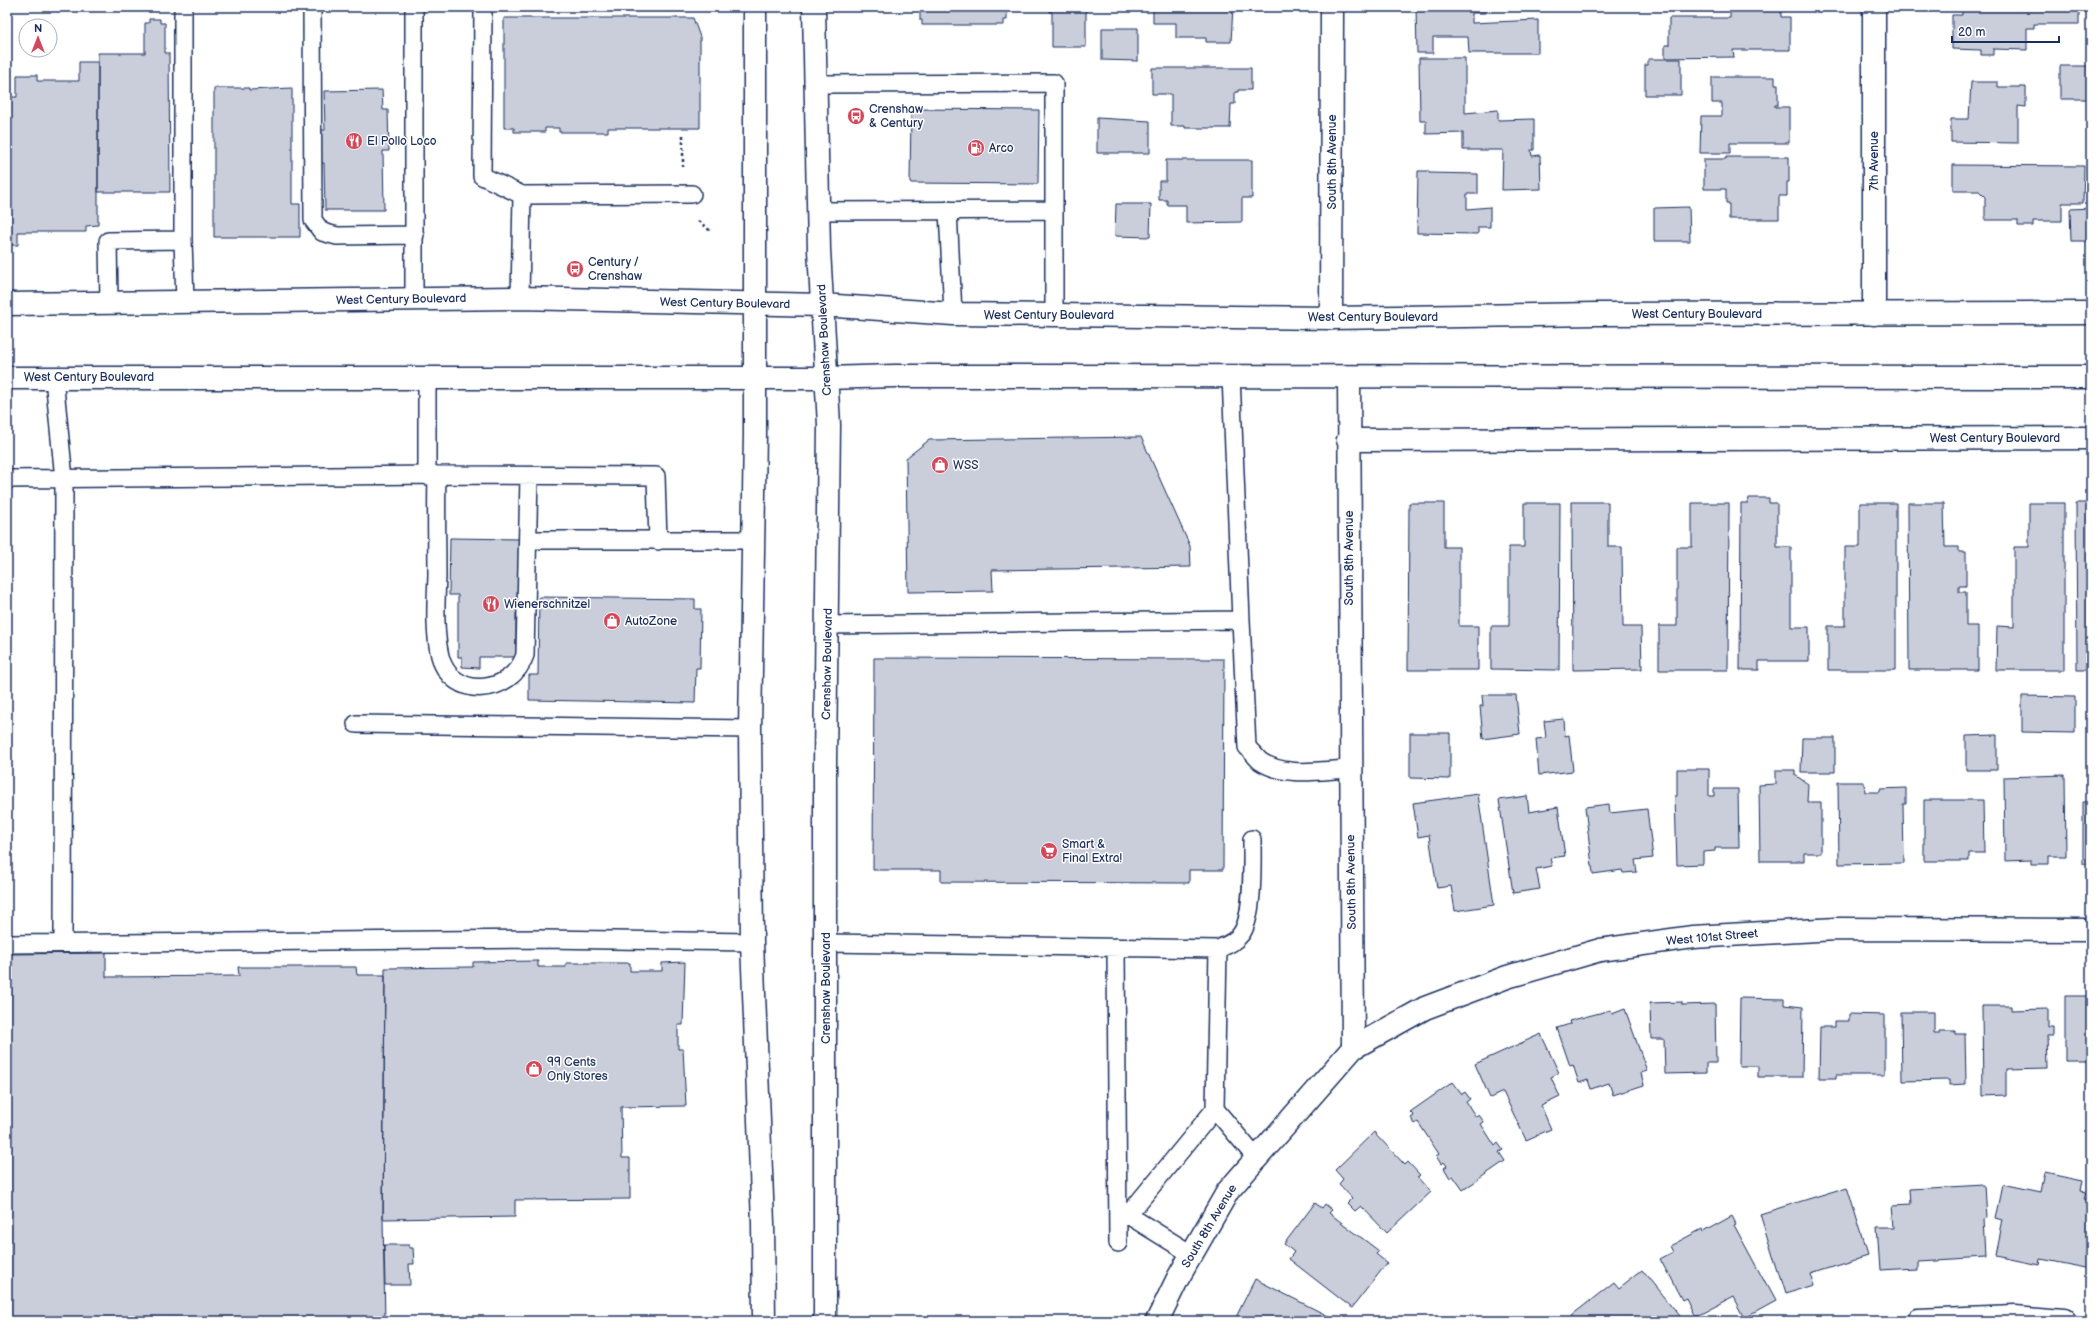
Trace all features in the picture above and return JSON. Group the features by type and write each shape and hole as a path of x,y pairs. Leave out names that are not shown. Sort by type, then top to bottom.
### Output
{"main road":[{"path":"755,7 755,377 750,729 752,942 762,1215 764,1321"},
{"name":"Crenshaw Boulevard","path":"814,7 818,212 829,425 825,1321"},
{"name":"South 8th Avenue","path":"1330,318 1332,7"},
{"name":"7th Avenue","path":"1874,7 1874,314"},
{"name":"West Century Boulevard","path":"7,304 520,298 822,305 953,314 1330,318 1596,314 2091,313"},
{"name":"West Century Boulevard","path":"7,378 826,378 1231,376 1349,378 2091,377"},
{"name":"South 8th Avenue","path":"1158,1321 1178,1278 1228,1191 1353,1048 1348,440 1349,378"},
{"name":"West Century Boulevard","path":"1348,440 2091,438"},
{"name":"West 101st Street","path":"1353,1048 1425,1008 1507,977 1600,950 1692,937 1836,929 2091,930"},
{"path":"1919,1321 2013,1317 2065,1321"}],"lane":[{"path":"183,7 183,240 185,301"},
{"path":"312,7 313,220 322,232 337,236 415,235"},
{"path":"414,7 414,299"},
{"path":"483,7 482,176 522,195 692,194"},
{"path":"815,84 1054,83 1054,315"},
{"path":"520,298 522,195"},
{"path":"948,210 953,314"},
{"path":"818,212 1054,210"},
{"path":"109,302 108,241 183,240"},
{"path":"1231,376 1247,747 1260,760 1280,769 1297,771 1350,769"},
{"path":"427,377 436,610 440,656 448,672 458,683 470,687 487,687 508,680 522,666 525,655 529,540 529,476"},
{"path":"54,378 64,479 63,943"},
{"path":"7,479 656,476 658,541"},
{"path":"529,540 753,540"},
{"path":"827,625 1241,620"},
{"path":"356,724 750,729"},
{"path":"826,944 1218,949 1233,942 1242,933 1247,920 1250,897 1252,839"},
{"path":"7,944 543,939 752,942"},
{"path":"1116,947 1118,1243"},
{"path":"1191,1254 1128,1215 1215,1109 1218,949"},
{"path":"1215,1109 1256,1158"}],"building":[{"path":"920,7 1007,7 1007,20 1004,20 1004,25 922,25 922,20 920,20"},
{"path":"1049,7 1086,7 1086,47 1052,47 1052,12 1049,12"},
{"path":"1153,7 1233,7 1231,42 1206,42 1206,38 1176,38 1176,23 1153,23"},
{"path":"1416,7 1485,7 1485,13 1472,13 1472,23 1538,20 1538,53 1469,53 1468,37 1433,37 1433,53 1417,53"},
{"path":"1730,7 1781,7 1781,17 1790,17 1790,50 1733,50 1734,57 1665,58 1665,45 1669,45 1669,18 1730,18"},
{"path":"1962,7 2079,7 2079,24 2034,24 2034,28 2027,28 2027,50 1993,49 1993,55 1981,55 1981,50 1952,49 1952,15 1962,15"},
{"path":"504,18 693,18 700,37 700,128 608,128 608,132 559,132 559,128 545,128 545,132 514,132 514,128 504,128"},
{"path":"149,19 160,19 160,23 165,23 165,53 169,53 170,192 98,192 98,53 145,53 145,23 149,23"},
{"path":"1102,28 1138,28 1138,61 1102,60"},
{"path":"1419,58 1465,58 1465,113 1498,110 1498,120 1534,119 1534,150 1531,150 1532,156 1540,155 1541,189 1502,190 1503,150 1463,150 1463,133 1426,134 1426,121 1420,121"},
{"path":"1648,59 1681,59 1681,95 1645,95 1645,65 1648,65"},
{"path":"79,62 98,62 98,225 86,226 86,232 18,232 18,245 7,245 7,97 17,97 17,75 37,75 37,81 79,81"},
{"path":"2060,66 2091,66 2091,99 2060,99"},
{"path":"1152,68 1251,68 1251,90 1238,90 1238,92 1235,92 1235,104 1231,104 1230,128 1185,128 1185,126 1171,126 1171,94 1152,94"},
{"path":"1712,77 1775,77 1775,84 1778,84 1778,105 1775,105 1775,107 1789,107 1789,143 1730,143 1730,153 1700,153 1701,116 1722,116 1722,103 1712,103"},
{"path":"1971,82 1998,82 1998,87 2026,87 2026,107 2018,106 2018,143 1951,142 1951,119 1969,119"},
{"path":"214,88 249,88 249,90 292,88 292,204 300,204 300,237 214,237"},
{"name":"El Pollo Loco","path":"382,90 383,110 388,110 389,151 383,151 384,210 325,210 324,163 320,163 320,130 325,130 324,91"},
{"path":"911,109 1039,110 1038,184 910,183"},
{"path":"1097,118 1150,121 1150,153 1097,153"},
{"path":"1726,157 1789,157 1789,182 1787,182 1787,196 1779,196 1779,219 1729,219 1729,203 1726,203 1726,189 1704,189 1704,159 1726,159"},
{"path":"1166,160 1252,160 1252,198 1242,198 1242,222 1186,223 1186,205 1167,205 1167,200 1159,200 1159,181 1166,181"},
{"path":"1953,165 2084,166 2083,203 2062,203 2062,221 2033,221 2033,226 2018,226 2018,220 1985,220 1985,197 1979,191 1953,191"},
{"path":"1418,171 1429,171 1429,173 1478,174 1478,194 1467,194 1467,209 1490,207 1490,227 1478,227 1478,234 1417,233"},
{"path":"1116,204 1151,204 1150,237 1115,236"},
{"path":"1689,207 1690,241 1654,241 1654,208"},
{"path":"2091,208 2091,241 2071,241 2070,209"},
{"path":"1141,437 1190,546 1191,567 992,570 993,591 908,592 906,458 929,440"},
{"path":"1749,498 1769,498 1769,503 1777,503 1777,547 1791,547 1791,627 1809,627 1809,661 1759,661 1759,670 1740,670 1741,503 1748,503"},
{"path":"1572,502 1608,502 1608,547 1622,547 1623,627 1641,627 1642,669 1573,670"},
{"path":"1409,503 1444,503 1444,547 1459,547 1459,626 1478,626 1478,670 1408,670"},
{"path":"1524,503 1560,503 1559,670 1491,669 1491,626 1509,626 1509,547 1524,547"},
{"path":"1692,503 1729,503 1728,670 1659,670 1659,626 1677,626 1677,547 1692,547"},
{"path":"1860,503 1896,503 1896,670 1828,670 1828,626 1845,626 1845,547 1860,547"},
{"path":"1908,503 1944,503 1945,547 1959,547 1959,552 1966,552 1966,586 1959,586 1959,592 1966,592 1966,626 1978,626 1978,670 1909,670"},
{"path":"2029,503 2064,503 2064,670 1996,670 1997,626 2014,627 2014,547 2029,547"},
{"path":"2076,503 2091,503 2091,670 2077,670"},
{"name":"Wienerschnitzel","path":"450,538 520,539 524,613 516,613 516,657 479,657 479,668 462,667 462,657 458,657 458,595 449,595"},
{"path":"539,597 695,599 695,609 701,609 700,668 696,668 695,703 529,700 529,675 538,675"},
{"path":"874,658 1224,659 1223,870 1189,870 1189,883 941,882 941,870 873,870"},
{"path":"1482,695 1516,695 1520,734 1483,739 1480,706 1483,706"},
{"path":"2022,696 2075,697 2075,733 2022,732"},
{"path":"1564,719 1565,736 1569,735 1573,771 1539,775 1536,739 1546,738 1544,721"},
{"path":"1410,733 1450,733 1450,779 1410,778"},
{"path":"1997,735 1997,770 1966,770 1966,736"},
{"path":"1802,738 1835,738 1835,772 1801,772"},
{"path":"1677,769 1709,769 1709,796 1714,796 1714,789 1738,789 1739,848 1715,848 1715,851 1703,852 1703,864 1677,865 1675,796 1677,796"},
{"path":"1776,770 1795,770 1795,775 1808,784 1807,802 1821,802 1821,853 1804,853 1804,861 1760,861 1759,785 1776,784"},
{"path":"2065,775 2066,856 2049,856 2049,864 2031,864 2031,860 2005,861 2004,777"},
{"path":"1838,782 1864,782 1865,792 1880,792 1880,789 1906,788 1906,804 1903,804 1904,863 1839,864"},
{"path":"1478,794 1494,905 1455,911 1451,886 1437,888 1429,835 1418,837 1413,803"},
{"path":"1527,796 1529,812 1558,807 1565,856 1550,858 1552,866 1536,869 1540,889 1513,893 1499,800"},
{"path":"1924,800 1983,800 1984,853 1969,853 1969,861 1924,861"},
{"path":"2083,802 2091,802 2091,864 2083,864"},
{"path":"1609,804 1610,813 1647,809 1653,858 1635,860 1637,872 1623,873 1622,870 1593,874 1585,807"},
{"path":"106,953 106,977 239,976 238,967 356,967 357,975 385,975 383,1219 385,1321 7,1321 7,954"},
{"name":"99 Cents Only Stores","path":"538,961 538,967 566,967 566,963 630,963 630,971 662,971 662,963 685,962 683,1025 678,1025 678,1049 683,1049 686,1106 621,1107 622,1158 630,1158 630,1199 515,1200 515,1217 383,1219 385,968 473,967 473,962"},
{"path":"2065,996 2091,996 2091,1060 2065,1060"},
{"path":"1740,998 1784,999 1784,1005 1803,1007 1802,1077 1758,1077 1758,1066 1739,1066"},
{"path":"1682,1002 1682,1005 1715,1004 1716,1063 1706,1063 1706,1073 1665,1074 1664,1039 1651,1039 1650,1003"},
{"path":"1982,1006 2011,1006 2011,1010 2048,1009 2048,1027 2053,1027 2053,1036 2047,1036 2048,1068 2006,1069 2006,1095 1983,1096"},
{"path":"1625,1009 1647,1071 1641,1073 1644,1085 1613,1095 1609,1083 1591,1089 1588,1080 1579,1083 1573,1065 1570,1066 1557,1028 1570,1024 1569,1021 1611,1010 1612,1014"},
{"path":"1901,1012 1934,1012 1934,1034 1939,1034 1939,1031 1955,1031 1955,1034 1965,1034 1966,1084 1949,1085 1949,1080 1902,1081"},
{"path":"1849,1014 1885,1015 1885,1075 1836,1075 1836,1078 1819,1078 1820,1027 1834,1027 1834,1021 1849,1021"},
{"path":"1541,1034 1559,1073 1551,1077 1560,1097 1541,1106 1551,1129 1526,1140 1503,1092 1490,1098 1475,1064"},
{"path":"1453,1082 1462,1094 1465,1092 1470,1099 1466,1102 1476,1117 1479,1115 1484,1122 1481,1124 1495,1146 1498,1143 1503,1150 1499,1152 1505,1161 1463,1190 1453,1176 1450,1178 1444,1168 1447,1166 1444,1162 1441,1164 1436,1156 1439,1154 1418,1122 1415,1124 1411,1118 1414,1116 1410,1112"},
{"path":"1374,1132 1405,1165 1408,1162 1420,1175 1417,1177 1431,1192 1387,1233 1361,1206 1355,1211 1347,1203 1352,1198 1339,1184 1343,1179 1335,1170"},
{"path":"2045,1173 2082,1181 2080,1192 2086,1193 2084,1199 2091,1200 2091,1268 2040,1258 2039,1264 1996,1255 2003,1221 1996,1219 2003,1185 2041,1193"},
{"path":"1985,1185 1987,1219 1984,1220 1986,1257 1916,1261 1916,1269 1880,1271 1877,1226 1894,1226 1892,1204 1911,1203 1910,1189"},
{"path":"1847,1187 1868,1255 1811,1273 1815,1286 1785,1295 1760,1214"},
{"path":"1315,1203 1322,1208 1325,1204 1332,1210 1329,1213 1379,1251 1376,1254 1387,1263 1352,1308 1289,1259 1294,1252 1284,1244"},
{"path":"1732,1216 1736,1224 1734,1225 1775,1301 1744,1318 1733,1297 1695,1317 1686,1298 1682,1300 1660,1259 1673,1252 1670,1246 1702,1229 1703,1232"},
{"path":"384,1245 409,1245 409,1248 413,1248 414,1264 409,1264 410,1285 385,1285"},
{"path":"1642,1270 1683,1321 1577,1321 1572,1315 1614,1282 1619,1288"},
{"path":"1255,1279 1338,1321 1234,1321"}],"place":[{"name":"Crenshaw & Century","path":"856,116"},
{"name":"El Pollo Loco","path":"354,141"},
{"name":"Arco","path":"976,148"},
{"name":"Century / Crenshaw","path":"575,269"},
{"name":"WSS","path":"940,465"},
{"name":"Wienerschnitzel","path":"491,604"},
{"name":"AutoZone","path":"612,621"},
{"name":"Smart & Final Extra!","path":"1049,851"},
{"name":"99 Cents Only Stores","path":"534,1069"}]}
